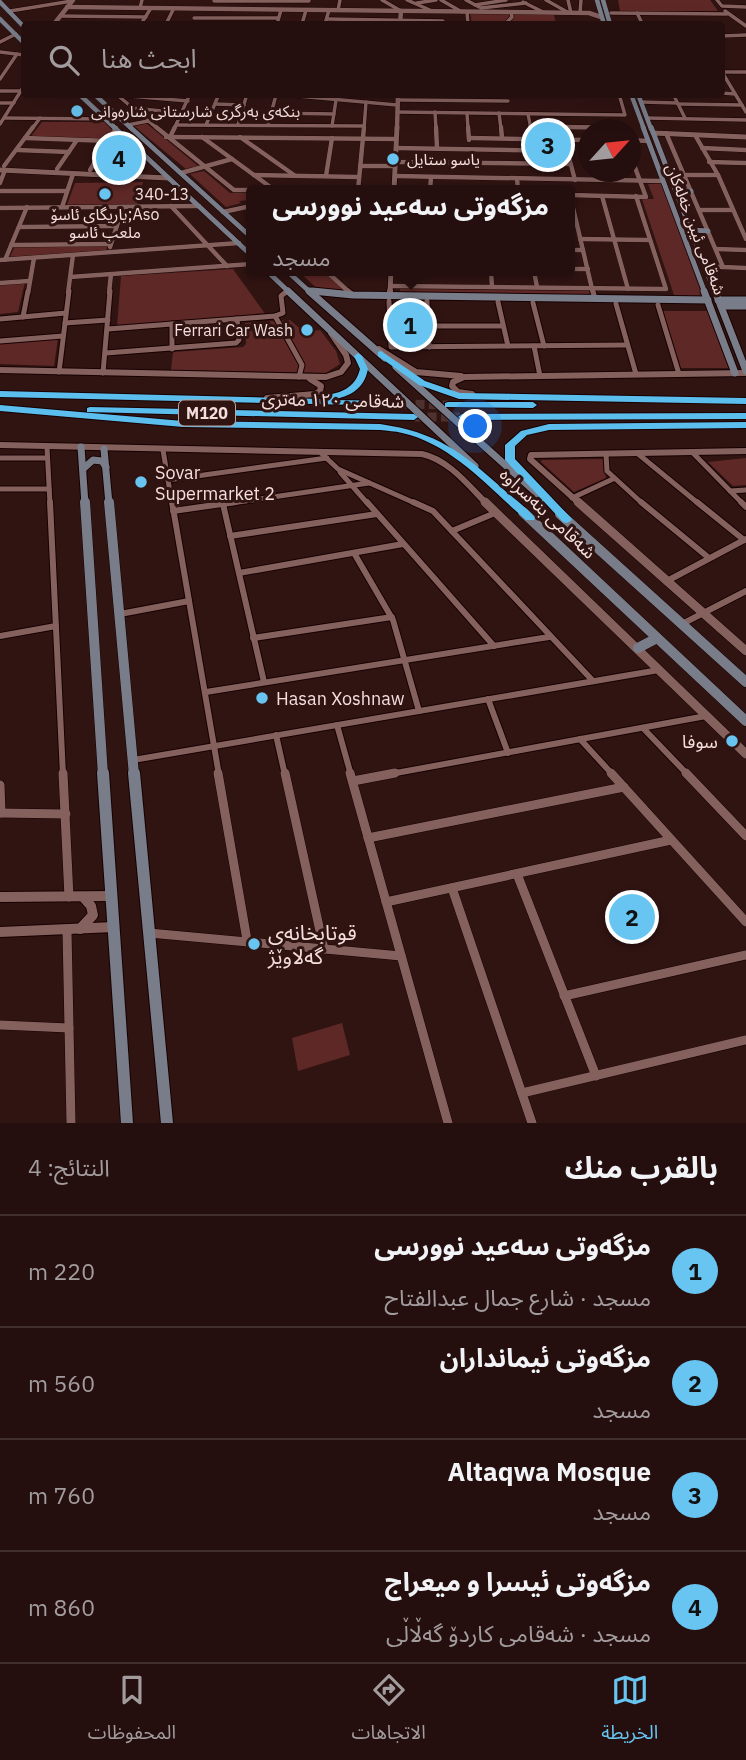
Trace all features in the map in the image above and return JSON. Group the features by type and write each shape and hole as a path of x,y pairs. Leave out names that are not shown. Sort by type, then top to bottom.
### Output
{"highway":[{"path":"381,354 422,383 447,393 468,397 746,402"},
{"path":"0,394 328,398 347,393 363,379 364,369 358,356"},
{"name":"شەقامی ١٢٠ مەتری","path":"0,394 401,404"},
{"path":"448,405 746,402"},
{"path":"0,408 183,424 380,427 405,430 426,436 451,450 530,518"},
{"name":"شەقامی ١٢٠ مەتری","path":"0,408 414,416"},
{"path":"462,417 746,416"},
{"path":"566,520 510,460 510,445 524,433 549,428 746,425"}],"main road":[{"path":"605,21 597,3 604,1 605,21"},
{"path":"0,2 21,24"},
{"path":"0,18 10,17 12,13"},
{"path":"0,18 21,40"},
{"path":"83,98 246,250"},
{"path":"98,98 246,233"},
{"name":"شەقامی ئیبن خەلەکان","path":"634,98 647,118 746,372"},
{"name":"شەقامی ئیبن خەلەکان","path":"639,98 648,141 736,373"},
{"path":"124,136 136,133"},
{"path":"664,161 678,161"},
{"path":"676,191 691,191"},
{"path":"673,206 682,206"},
{"path":"691,230 708,231"},
{"name":"شەقامی بنەسراوە","path":"273,276 746,721"},
{"path":"275,278 288,279 289,276"},
{"name":"شەقامی بنەسراوە","path":"292,276 746,682"},
{"path":"307,289 328,297 595,299 709,303"},
{"path":"328,297 353,295 428,301 513,300 533,303 658,305 709,303"},
{"path":"328,297 326,303 331,311"},
{"path":"720,303 746,300"},
{"path":"720,303 746,306"},
{"path":"81,447 127,1123"},
{"path":"104,449 167,1123"},
{"path":"83,470 86,463 96,460 102,461 106,467"},
{"path":"638,648 657,638"}],"street":[{"path":"55,0 59,3"},
{"path":"12,13 72,0"},
{"path":"56,21 72,0"},
{"path":"139,8 142,0"},
{"path":"163,8 168,0"},
{"path":"187,9 191,0"},
{"path":"210,9 214,0 310,1 303,21"},
{"path":"338,10 340,0"},
{"path":"382,0 401,11"},
{"path":"407,0 432,11"},
{"path":"415,4 436,0"},
{"path":"442,0 465,12 467,21"},
{"path":"466,0 490,12"},
{"path":"475,5 506,0"},
{"path":"520,0 543,12"},
{"path":"546,0 570,13"},
{"path":"568,0 570,13"},
{"path":"580,13 581,0"},
{"path":"717,0 727,14 746,27"},
{"path":"481,8 526,3"},
{"path":"589,13 597,3"},
{"path":"722,6 746,7"},
{"path":"67,7 589,13 603,21"},
{"path":"143,21 151,8"},
{"path":"168,21 174,8"},
{"path":"192,21 198,9"},
{"path":"277,21 281,10"},
{"path":"329,10 327,19 376,21"},
{"path":"400,21 401,11"},
{"path":"441,11 443,21"},
{"path":"508,21 512,17 511,12"},
{"path":"611,13 727,14"},
{"path":"637,13 641,21"},
{"path":"60,16 146,17"},
{"path":"194,18 278,18"},
{"path":"0,27 6,24"},
{"path":"0,42 16,34"},
{"path":"725,36 746,35"},
{"path":"0,52 21,55"},
{"path":"0,79 17,54"},
{"path":"725,72 746,72"},
{"path":"725,77 746,112"},
{"path":"0,92 21,91"},
{"path":"0,124 21,91"},
{"path":"725,93 735,94"},
{"path":"120,98 234,190 246,190"},
{"path":"152,98 188,101"},
{"path":"169,136 189,98"},
{"path":"206,125 217,98"},
{"path":"238,125 246,98"},
{"path":"268,125 275,98"},
{"path":"316,98 397,103 508,101"},
{"path":"508,98 510,113"},
{"path":"397,103 435,112 625,115 620,98"},
{"path":"675,98 685,118"},
{"path":"332,126 336,100"},
{"path":"739,100 746,100"},
{"path":"358,185 366,102"},
{"path":"0,103 14,103"},
{"path":"394,185 397,103"},
{"path":"215,104 244,105"},
{"path":"640,107 677,104 742,105"},
{"path":"132,108 182,113"},
{"path":"435,112 437,148"},
{"path":"271,113 334,114"},
{"path":"467,113 470,149"},
{"path":"499,113 502,138"},
{"path":"528,114 533,139"},
{"path":"616,115 617,119"},
{"path":"5,118 107,119"},
{"path":"0,183 2,168 40,118"},
{"path":"647,118 746,120"},
{"path":"710,119 695,122 697,135 746,239"},
{"path":"128,125 148,121"},
{"path":"177,125 363,126"},
{"path":"282,137 284,125"},
{"path":"530,126 578,128"},
{"path":"90,170 116,128"},
{"path":"653,133 746,137"},
{"path":"666,134 723,267"},
{"path":"169,136 396,139"},
{"path":"201,136 267,185"},
{"path":"240,137 296,176"},
{"path":"25,138 109,141"},
{"path":"326,176 332,138"},
{"path":"469,138 578,140"},
{"path":"395,176 575,180 564,139"},
{"path":"57,169 78,140"},
{"path":"641,141 648,141"},
{"path":"396,148 567,150"},
{"path":"702,148 746,150"},
{"path":"492,149 494,163"},
{"path":"17,150 69,152"},
{"path":"181,173 232,159"},
{"path":"709,162 746,164"},
{"path":"463,163 465,177"},
{"path":"360,166 570,164"},
{"path":"2,168 168,178"},
{"path":"14,169 148,173 158,168"},
{"path":"62,207 73,174"},
{"path":"254,175 359,177"},
{"path":"684,175 718,175"},
{"path":"430,177 430,185"},
{"path":"516,178 517,185"},
{"path":"641,181 663,181"},
{"path":"575,195 646,197 640,182"},
{"path":"0,191 66,191"},
{"path":"602,196 628,289"},
{"path":"391,286 666,289 636,197"},
{"path":"171,206 228,265"},
{"name":"340-13","path":"0,208 199,206"},
{"path":"2,260 27,207"},
{"path":"108,253 122,207"},
{"path":"223,212 246,207"},
{"path":"699,210 732,210"},
{"path":"575,223 595,299"},
{"path":"19,227 117,226"},
{"path":"580,239 650,240"},
{"path":"2,260 239,243"},
{"path":"11,245 111,244"},
{"path":"716,248 746,250"},
{"path":"575,250 583,250"},
{"path":"59,372 73,255"},
{"path":"23,317 34,258"},
{"path":"71,277 246,264"},
{"path":"705,266 746,268"},
{"path":"575,269 587,269"},
{"path":"103,373 111,274"},
{"path":"333,276 353,295"},
{"path":"391,276 391,347 627,345"},
{"path":"491,276 492,287"},
{"path":"535,276 537,287"},
{"path":"0,284 29,281"},
{"path":"108,329 275,316 283,313 281,296 288,290"},
{"path":"428,301 429,347"},
{"path":"498,302 508,346"},
{"path":"533,303 544,346"},
{"path":"616,304 635,374"},
{"path":"658,305 679,374"},
{"path":"0,319 66,313"},
{"path":"275,316 302,365 299,377"},
{"path":"106,354 236,343 239,340 237,319"},
{"path":"65,323 108,320"},
{"path":"172,324 172,349"},
{"path":"428,326 503,326"},
{"path":"0,370 326,377 341,372 346,367 346,355 328,328"},
{"path":"0,341 63,336"},
{"path":"366,341 416,372 437,375 746,372"},
{"path":"534,346 540,376"},
{"path":"495,376 459,378 452,386 463,393 526,397"},
{"path":"267,398 315,394 321,388 314,380 279,377"},
{"path":"0,445 324,455 422,454 436,457 746,754"},
{"path":"47,447 69,897"},
{"path":"163,450 247,940"},
{"path":"746,451 540,454 530,457 533,463 746,651"},
{"path":"692,452 746,507"},
{"path":"637,453 745,540 667,581"},
{"path":"607,454 607,471 613,479 709,558"},
{"path":"324,455 494,646"},
{"path":"168,480 324,455"},
{"path":"0,458 47,458"},
{"path":"338,469 433,511 593,681"},
{"path":"572,498 613,479"},
{"path":"173,511 369,483"},
{"path":"0,489 49,489"},
{"path":"730,491 746,490"},
{"path":"223,504 264,682"},
{"path":"452,531 495,513"},
{"path":"230,536 377,514"},
{"path":"239,573 403,544"},
{"path":"354,553 392,617 419,711"},
{"path":"682,624 746,591"},
{"path":"120,614 189,601"},
{"path":"254,638 392,617"},
{"path":"0,636 56,626"},
{"path":"206,692 549,637"},
{"path":"133,760 659,670"},
{"path":"488,699 508,753"},
{"path":"353,781 706,716"},
{"path":"337,725 448,1123"},
{"path":"643,728 746,836"},
{"path":"276,735 324,949"},
{"path":"580,739 746,922"},
{"path":"0,785 0,813 66,814"},
{"path":"368,838 624,787"},
{"path":"386,902 671,840"},
{"path":"517,874 596,1076"},
{"path":"452,888 532,1123"},
{"path":"0,897 112,896"},
{"path":"72,931 93,915 91,906 84,898"},
{"path":"0,932 72,931 114,927"},
{"path":"71,1123 69,1028 72,931"},
{"path":"149,933 401,956"},
{"path":"564,996 746,955"},
{"path":"0,1025 69,1028"},
{"path":"522,1093 746,1040"}],"shaded area":[{"path":"618,0 710,0 718,11 620,11"},
{"path":"470,13 554,15 555,21 471,21"},
{"path":"42,122 104,122 113,131 107,141 29,139"},
{"path":"146,123 198,166 186,169 134,126"},
{"path":"204,171 230,193 246,193 246,200 226,207 190,174"},
{"name":"یاریگای ئاسۆ;Aso ملعب ئاسو","path":"143,182 137,204 67,205 75,183"},
{"path":"648,184 661,184 703,298 675,298 642,199 654,199"},
{"path":"108,245 106,251 10,257 15,246"},
{"path":"233,269 266,315 117,327 121,276"},
{"path":"303,276 329,276 348,294 321,292"},
{"path":"25,282 18,312 0,314 0,284"},
{"path":"400,289 589,291 590,297 400,294"},
{"path":"663,311 708,311 730,368 681,368"},
{"path":"290,320 304,332 320,330 336,351 340,364 326,373 171,370 173,352 243,347 246,344 245,323"},
{"path":"58,338 54,366 0,364 0,343"},
{"path":"746,458 746,485 733,486 708,462"},
{"path":"603,459 606,478 574,492 541,462 542,460"},
{"path":"342,1023 350,1055 298,1071 292,1038"}],"tunnel":[{"path":"402,404 448,405"},
{"path":"414,417 460,417"}],"place":[{"name":"بنكەی بەرگری شارستانی شارەوانی","path":"77,111"},
{"name":"Altaqwa Mosque","path":"548,145"},
{"name":"مزگەوتی ئیسرا و میعراج","path":"119,158"},
{"name":"ياسو ستايل","path":"393,159"},
{"name":"یاریگای ئاسۆ;Aso ملعب ئاسو","path":"105,194"},
{"name":"مزگەوتی سەعید نوورسی","path":"410,325"},
{"name":"Ferrari Car Wash","path":"307,330"},
{"name":"Sovar Supermarket 2","path":"141,482"},
{"name":"Hasan Xoshnaw","path":"262,698"},
{"name":"سوفا","path":"732,741"},
{"name":"مزگەوتی ئیمانداران","path":"632,917"},
{"name":"قوتابخانەی گەلاوێژ","path":"254,944"}]}
